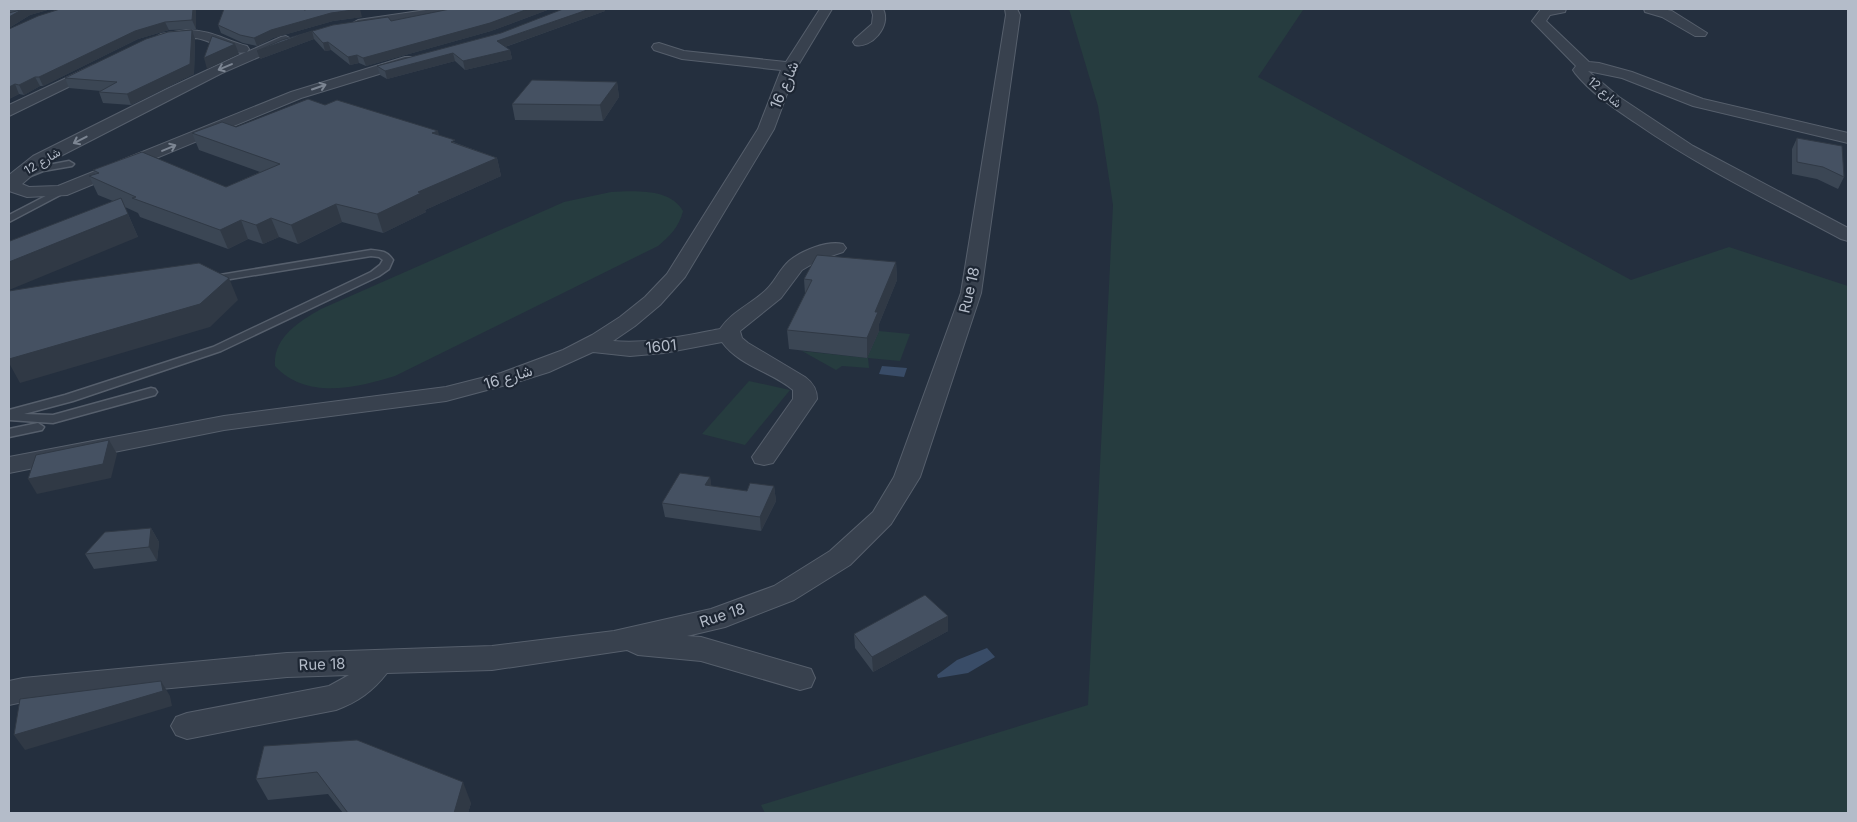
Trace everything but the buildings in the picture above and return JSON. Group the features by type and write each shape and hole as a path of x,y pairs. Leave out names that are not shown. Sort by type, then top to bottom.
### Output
{"street":[{"path":"343,26 458,9"},
{"name":"شارع 16","path":"9,465 224,423 446,394 485,385 538,368 591,344 643,311 675,277 766,128 790,67 826,9"},
{"path":"860,42 880,25 881,20 877,9"},
{"name":"Rue 18","path":"9,693 23,690 287,665 492,658 614,642 715,620 784,593 840,558 882,518 907,477 971,293 1013,16 1011,9"},
{"path":"1560,9 1546,12 1539,21 1585,66"},
{"path":"1650,9 1667,14 1700,33"},
{"path":"149,42 177,35 194,34 213,37 234,47 258,52"},
{"name":"شارع 12","path":"298,37 258,52 172,92 39,160 12,181 14,187 27,192 61,191 296,95 420,57"},
{"path":"659,47 682,55 790,67"},
{"path":"9,111 110,61"},
{"name":"شارع 12","path":"1848,138 1698,103 1628,75 1599,67 1585,66 1580,70 1594,84 1646,123 1689,151 1848,235"},
{"path":"1826,223 1848,230"},
{"path":"764,457 805,399 806,392 802,386 768,367 736,344 729,334 734,324 774,294 795,266 812,256 836,248"},
{"name":"1601","path":"591,344 630,349 664,346 729,334"},
{"path":"614,642 701,649 800,678"},
{"path":"187,726 336,697 362,682 379,662"}],"lane":[{"path":"12,181 41,169 69,164"},
{"path":"9,219 61,191"},
{"path":"9,416 217,349 375,274 385,267 388,260 382,254 371,254 201,281"},
{"path":"9,416 52,419 151,392"},
{"path":"9,433 38,427"}],"green space":[{"path":"1069,9 1312,9 1303,10 1258,77 1631,280 1729,247 1848,286 1848,813 765,813 761,805 1088,705 1113,205 1098,106"},
{"path":"611,192 651,192 669,198 683,211 674,231 658,246 395,376 348,387 316,387 301,384 287,377 275,366 275,356 283,339 296,325 321,309 564,202"},
{"path":"879,331 910,334 900,361 868,358 869,368 842,366 836,370 802,351 867,358"},
{"path":"749,381 790,390 745,445 702,434"}],"water":[{"path":"882,366 907,368 904,377 879,374"},
{"path":"987,648 995,657 968,673 938,678 937,675 957,660"}]}
